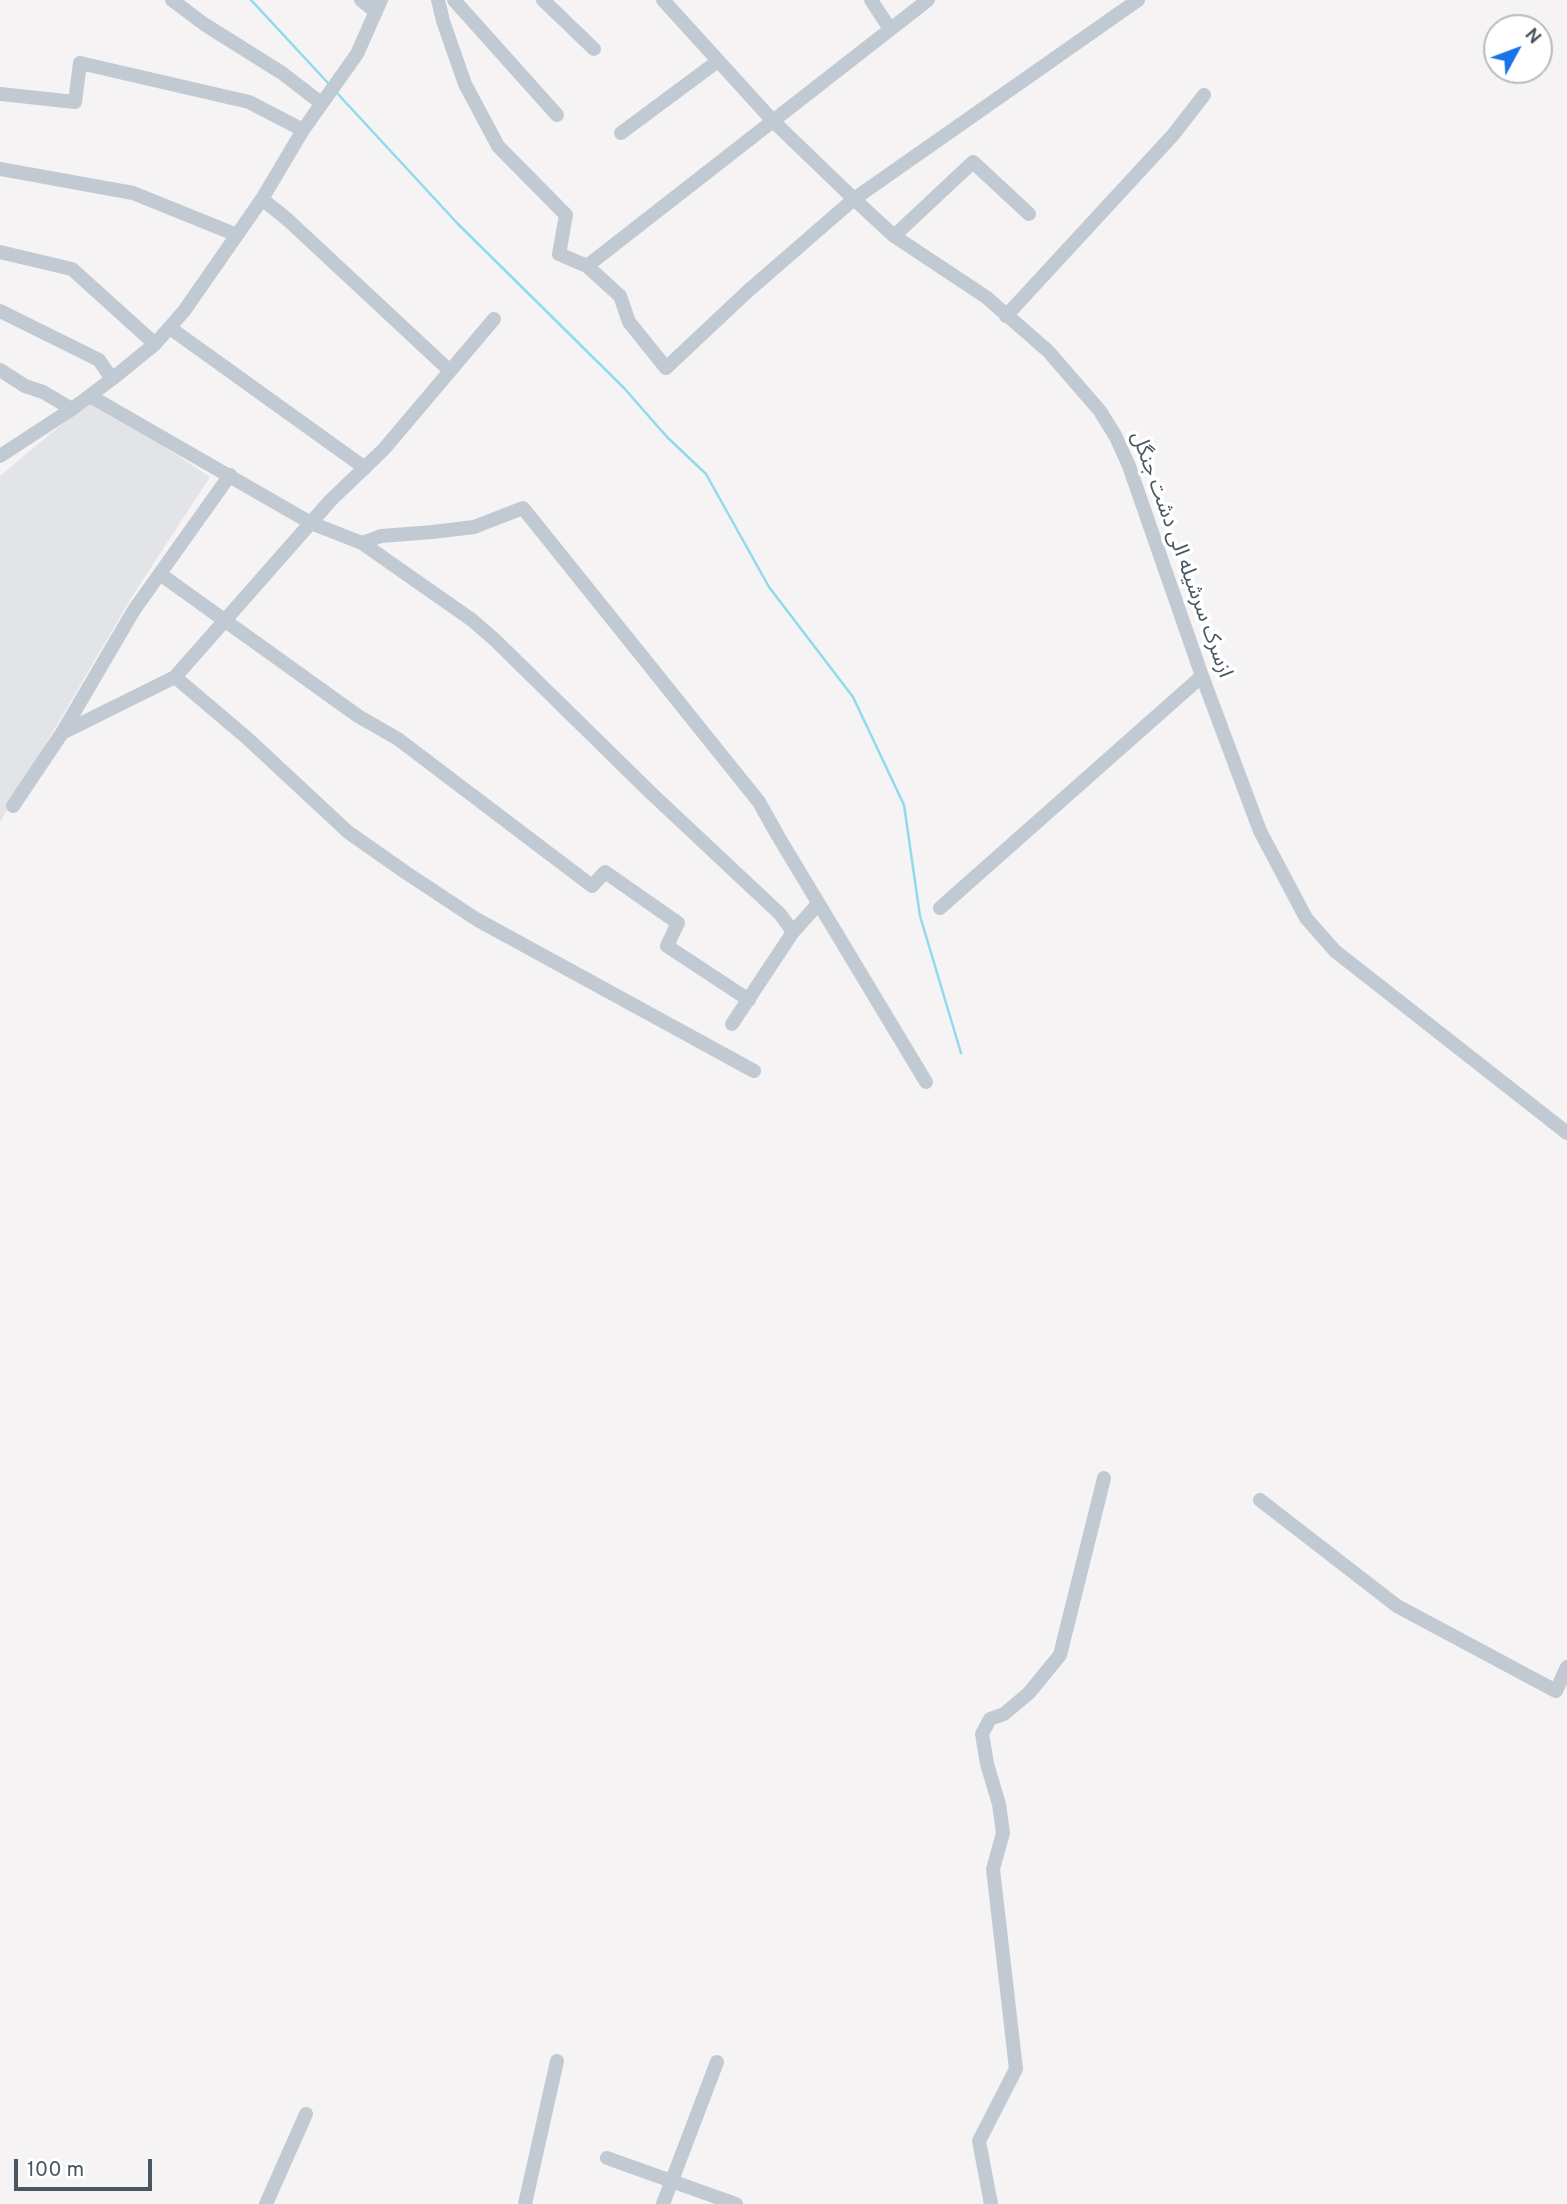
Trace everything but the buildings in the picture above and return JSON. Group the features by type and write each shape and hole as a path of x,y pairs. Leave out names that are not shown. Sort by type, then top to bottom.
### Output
{"street":[{"path":"172,0 204,24 282,73 321,103"},
{"path":"4,450 90,396 155,344 184,311 262,199 321,103 357,54 378,6 361,0"},
{"path":"438,0 465,84 498,146 566,215 559,254 587,266 620,296 629,322 666,368 748,291 854,199 1138,0"},
{"path":"454,0 557,115"},
{"path":"543,0 594,49"},
{"name":"ازسرک سرشیله الی دشت جنگل","path":"663,0 773,121 854,199 894,236 986,298 1048,351 1100,411 1129,466 1202,676 1260,831 1306,918 1335,951 1567,1133"},
{"path":"871,0 890,29"},
{"path":"587,266 928,0"},
{"path":"621,133 718,61"},
{"path":"0,94 75,102 80,63 249,102 303,130"},
{"path":"1006,316 1173,135 1205,95"},
{"path":"894,236 973,162 1030,214"},
{"path":"0,169 133,193 237,235"},
{"path":"262,199 450,371"},
{"path":"0,252 72,269 155,344"},
{"path":"0,311 99,360 112,379"},
{"path":"62,733 175,677 311,523 384,449 494,319"},
{"path":"170,328 365,468"},
{"path":"0,370 25,386 43,392 72,409"},
{"path":"90,396 311,523 362,543 472,620 780,914 793,932"},
{"path":"13,806 62,733 134,610 230,475"},
{"path":"362,543 381,536 474,527 523,508 759,802 926,1082"},
{"path":"160,574 358,716 398,739 592,886 605,872 678,923 667,946 749,1000"},
{"path":"940,908 1202,676"},
{"path":"175,677 247,738 348,832 405,872 476,919 754,1071"},
{"path":"732,1024 793,932 818,904"},
{"path":"990,2204 979,2141 1016,2069 993,1869 1003,1833 999,1804 987,1764 982,1734 990,1720 1004,1714 1029,1693 1060,1656 1104,1478"},
{"path":"1260,1500 1397,1606 1556,1691 1567,1667"},
{"path":"525,2204 557,2061"},
{"path":"663,2204 717,2062"},
{"path":"266,2204 306,2114"},
{"path":"607,2158 736,2204"}],"shaded area":[{"path":"92,399 210,477 133,595 0,822 0,476"}],"waterway":[{"path":"251,0 328,83"},
{"path":"337,93 458,224 624,388 667,437 706,474 769,587 853,697 904,805 920,916 961,1053"}]}
